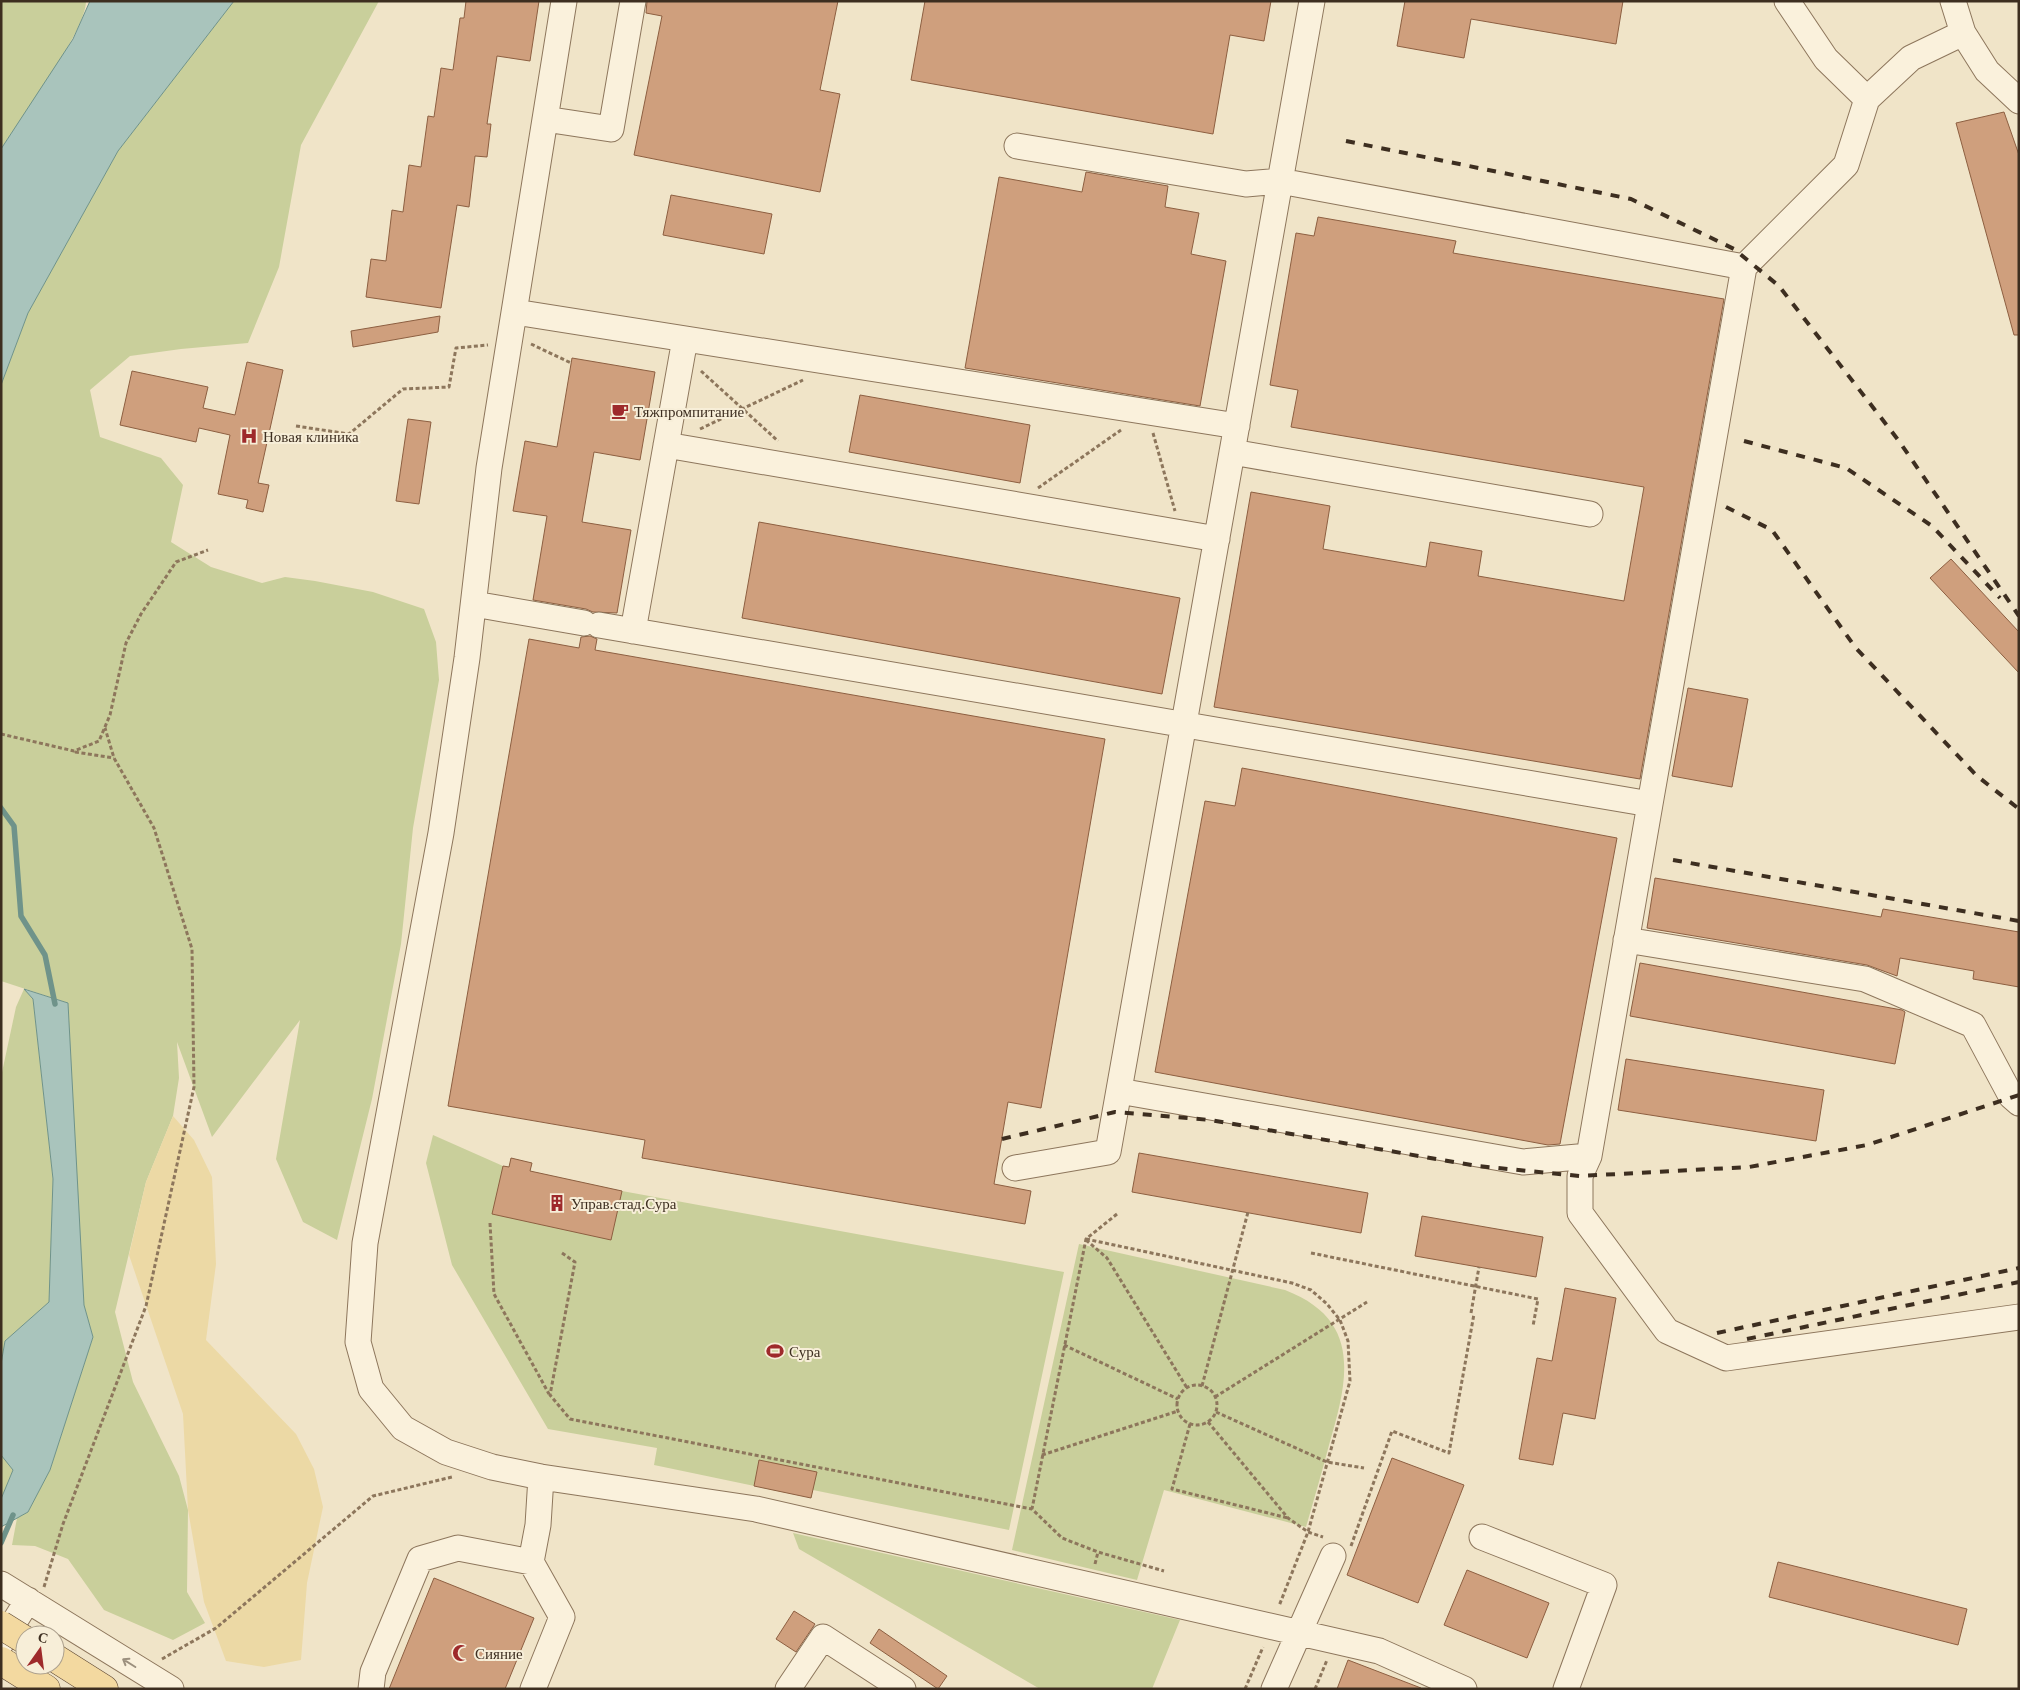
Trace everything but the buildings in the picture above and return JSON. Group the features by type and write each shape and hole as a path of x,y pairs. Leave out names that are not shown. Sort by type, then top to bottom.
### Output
{"main road":[{"path":"1,1625 15,1634"},
{"path":"65,1664 104,1689"},
{"path":"9,1666 46,1689"}],"street":[{"path":"564,1 515,312 519,340 489,468 474,604 441,833 365,1243 358,1342 371,1389 403,1428 446,1452 492,1467 541,1477 756,1509 1163,1587 1297,1634 1379,1651 1464,1689"},
{"path":"545,120 611,129 633,1"},
{"path":"1015,1168 1108,1152 1312,1"},
{"path":"1787,1 1826,59 1867,99"},
{"path":"1953,1 1963,33 1988,71 2019,101"},
{"path":"1963,33 1911,58 1867,99 1846,165 1744,268 1589,1156 1580,1176 1580,1213 1668,1331 1726,1358 2019,1316"},
{"path":"1017,146 1246,184 1280,182 1744,268"},
{"path":"515,312 1237,426"},
{"path":"633,631 684,338"},
{"path":"666,445 1217,540"},
{"path":"1232,452 1590,514"},
{"path":"474,604 1650,804"},
{"path":"1626,940 1864,979 1973,1025 2011,1096 2019,1103"},
{"path":"1119,1090 1522,1162 1589,1156"},
{"path":"533,1689 562,1617 531,1562 538,1525 541,1477"},
{"path":"1482,1536 1604,1585 1566,1689"},
{"path":"371,1689 374,1672 420,1559 458,1548 531,1562"},
{"path":"1274,1689 1297,1634 1337,1549"},
{"path":"1,1584 36,1594 171,1689"},
{"path":"1,1643 36,1594"},
{"path":"788,1689 823,1637 902,1689"}],"path":[{"path":"296,426 349,434 403,388 449,387 456,348 519,340 571,363"},
{"path":"698,369 783,446"},
{"path":"666,445 804,380"},
{"path":"1013,505 1147,412 1182,534"},
{"path":"74,752 99,740 105,728 110,715 126,643 141,614 176,562 208,550"},
{"path":"36,1594 146,1306 194,1087 192,949 154,828 114,758 105,728"},
{"path":"1,734 74,752 114,758"},
{"path":"1202,1386 1248,1212"},
{"path":"1032,1509 1086,1239 1117,1214"},
{"path":"490,1223 494,1294 550,1395 570,1419 1032,1509 1062,1538 1098,1552 1163,1587"},
{"path":"1086,1239 1292,1283 1311,1290 1327,1304 1340,1320 1348,1340 1350,1381 1308,1532"},
{"path":"1086,1239 1107,1258 1187,1388"},
{"path":"1311,1252 1538,1299 1533,1326"},
{"path":"550,1395 574,1262 562,1253"},
{"path":"1208,1422 1288,1518 1337,1549 1392,1431 1449,1453 1479,1267"},
{"path":"1215,1397 1367,1302"},
{"path":"1064,1345 1178,1399"},
{"path":"1202,1386 1207,1388 1215,1397 1216,1412 1208,1422 1202,1425 1190,1424 1178,1411 1178,1399 1187,1388 1202,1386"},
{"path":"1042,1455 1178,1411"},
{"path":"1216,1412 1328,1462 1364,1468"},
{"path":"1190,1424 1172,1489 1288,1518"},
{"path":"158,1661 216,1628 373,1496 456,1476"},
{"path":"1315,1689 1335,1641"}],"green space":[{"path":"1,1 86,1 83,15 64,53 1,149"},
{"path":"234,1 379,1 301,145 279,267 248,343 130,356 90,390 100,437 161,458 183,485 171,542 211,567 262,583 285,577 373,592 424,609 436,642 439,680 413,828 401,944 372,1099 337,1240 303,1222 276,1159 300,1020 212,1137 177,1042 179,1078 173,1116 146,1182 115,1312 133,1382 179,1476 188,1510 187,1592 205,1623 173,1640 104,1610 68,1559 35,1546 12,1545 17,1518 28,1512 50,1470 93,1337 84,1305 80,1272 68,1003 1,981 1,385 28,313 118,151"},
{"path":"24,989 33,999 53,1179 49,1302 5,1341 1,1364 1,1077 16,1007"},
{"name":"Сура","path":"433,1135 503,1166 509,1167 511,1158 532,1163 530,1171 622,1191 1064,1272 1009,1530 813,1490 811,1498 654,1465 657,1448 548,1429 452,1265 426,1163"},
{"path":"1079,1244 1285,1290 1310,1303 1327,1318 1338,1335 1343,1354 1344,1375 1336,1421 1306,1527 1164,1490 1137,1580 1012,1550"},
{"path":"1,1455 13,1470 1,1499"},
{"path":"793,1533 1180,1620 1152,1689 1040,1689 799,1549"}],"sand":[{"path":"173,1116 194,1140 212,1177 216,1264 206,1340 296,1434 314,1469 323,1507 307,1583 301,1660 264,1667 226,1661 204,1602 188,1510 183,1414 129,1255 146,1182"}],"water":[{"path":"90,1 234,1 118,151 28,313 1,385 1,149 73,39"},
{"path":"24,989 68,1003 84,1305 93,1337 50,1470 28,1512 1,1527 1,1499 13,1470 1,1455 1,1364 5,1341 49,1302 53,1179 33,999"}],"waterway":[{"path":"1,808 14,826 21,916 45,955 55,1004"},
{"path":"1,1543 13,1515"}],"railway":[{"path":"1346,141 1631,199 1734,249 1779,286 1899,441 2019,616"},
{"path":"1744,441 1846,468 1932,526 2000,598"},
{"path":"1726,507 1772,530 1855,647 1977,776 2019,809"},
{"path":"1673,860 2019,921"},
{"path":"1002,1139 1115,1112 1210,1120 1477,1166 1580,1176 1749,1167 1867,1145 2019,1095"},
{"path":"1717,1333 2019,1268"},
{"path":"1747,1339 2019,1282"}],"place":[{"name":"Тяжпромпитание","path":"620,411"},
{"name":"Новая клиника","path":"249,436"},
{"name":"Управ.стад.Сура","path":"557,1203"},
{"name":"Сура","path":"775,1351"},
{"name":"Сияние","path":"461,1653"}]}
